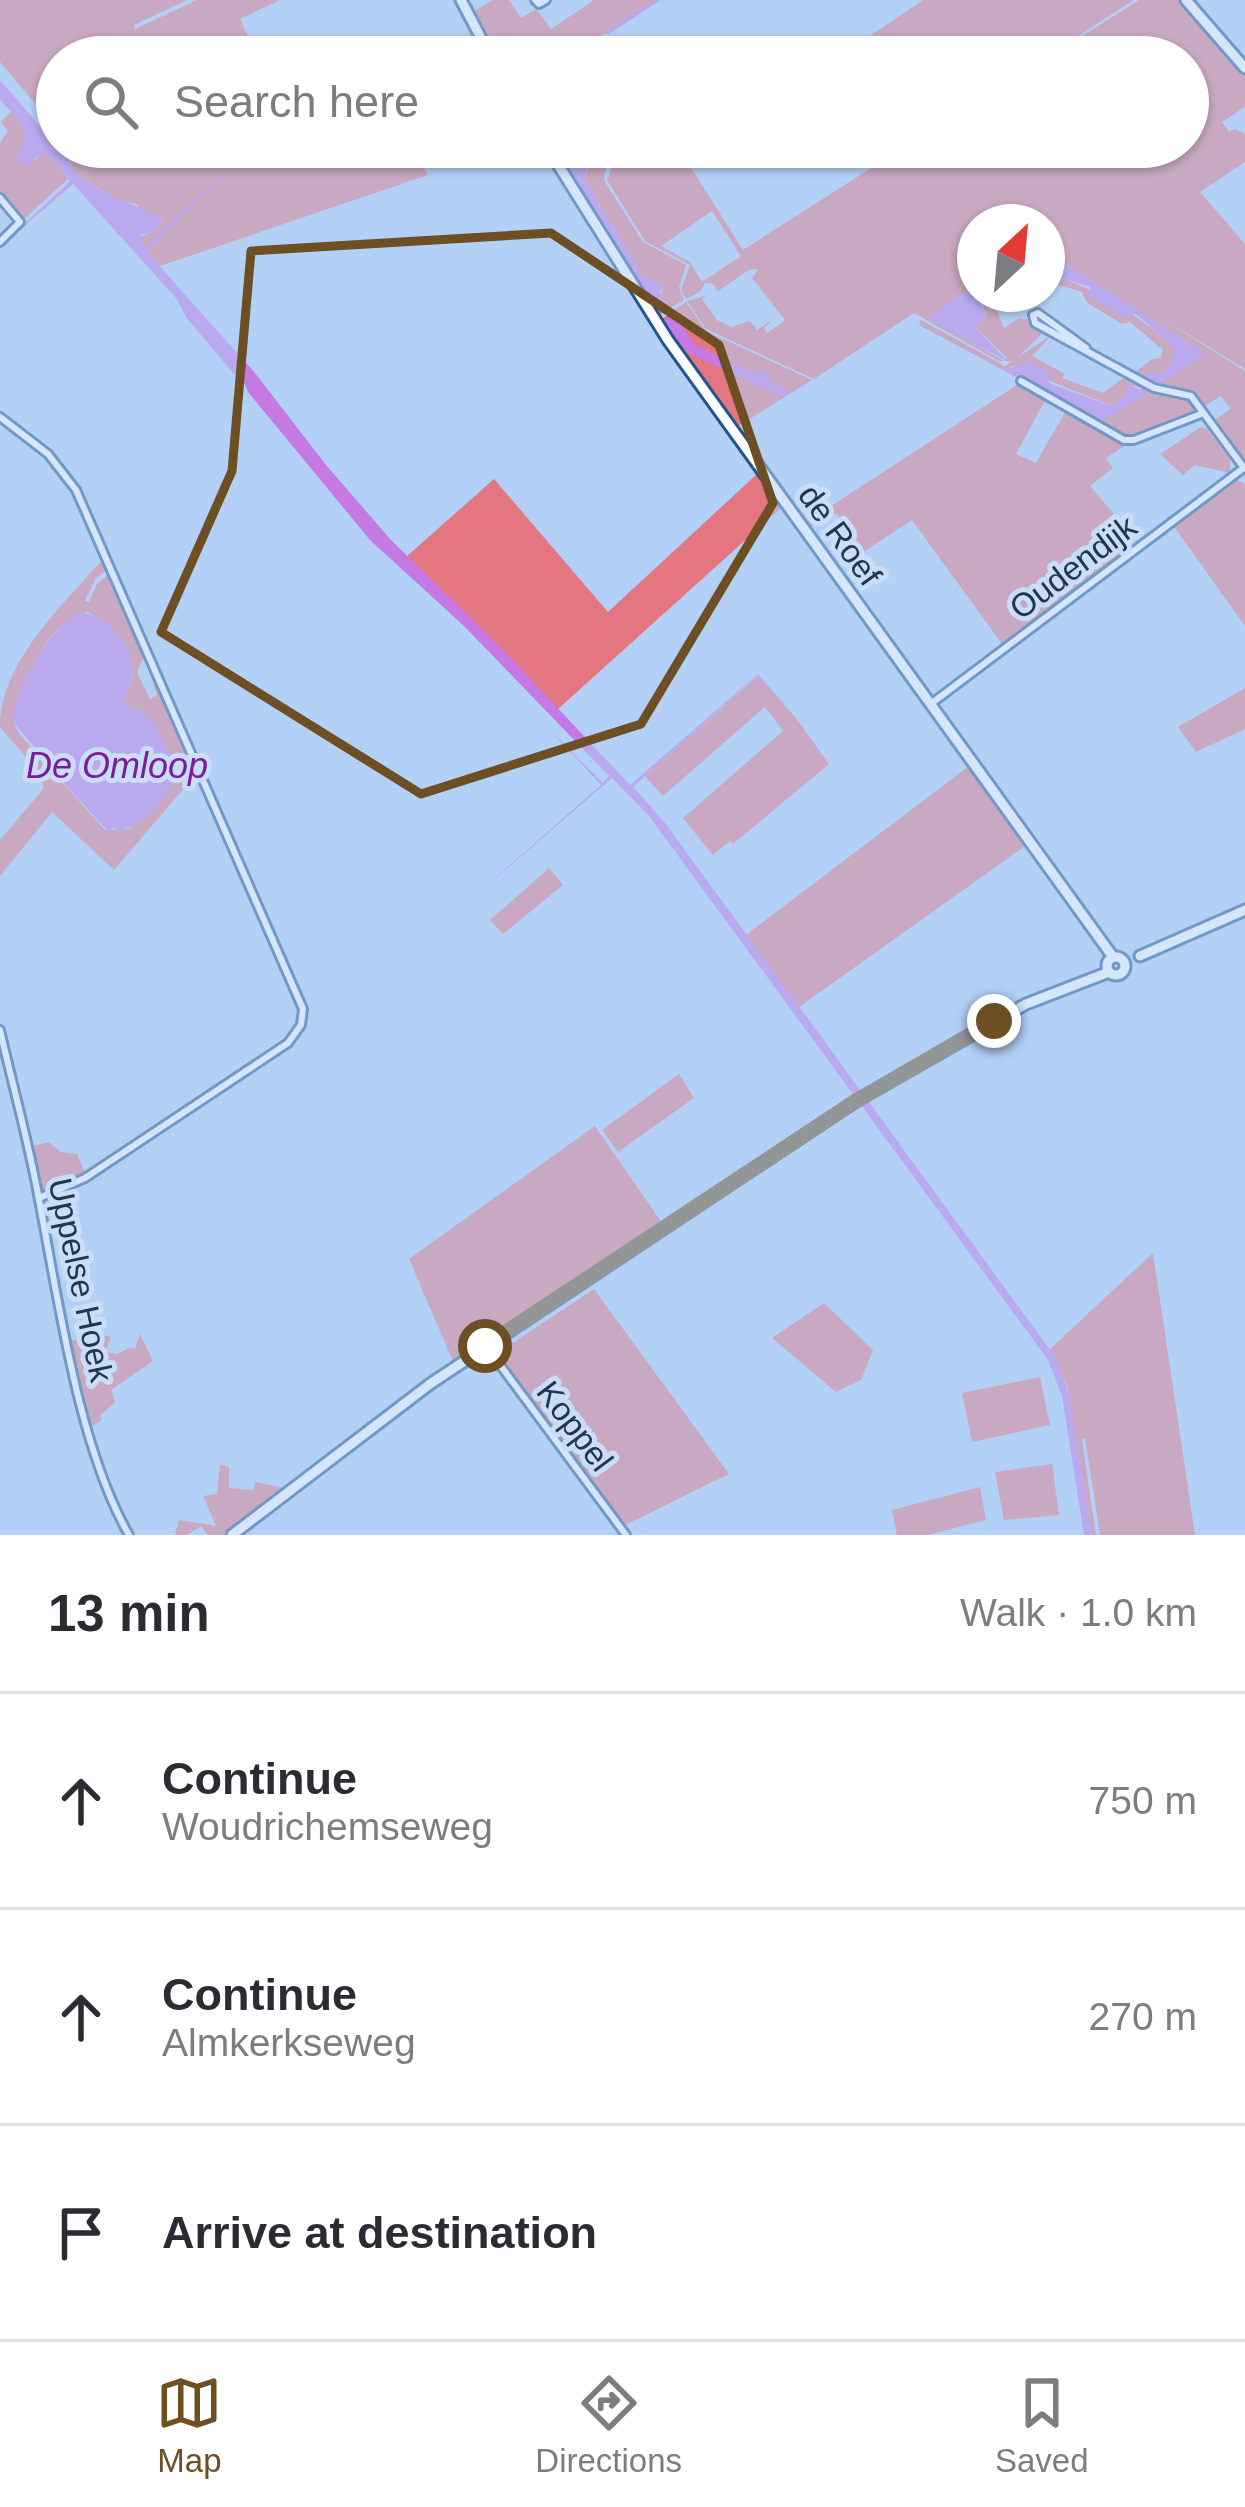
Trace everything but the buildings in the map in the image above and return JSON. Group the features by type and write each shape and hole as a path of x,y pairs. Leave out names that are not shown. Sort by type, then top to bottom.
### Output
{"street":[{"path":"461,0 480,36"},
{"path":"535,0 538,4 546,0"},
{"path":"1186,0 1245,68"},
{"name":"de Roef","path":"560,168 668,340 1114,964"},
{"path":"0,198 20,222 0,242"},
{"path":"1086,348 1038,314 1032,317 1035,323 1154,388 1191,396 1244,467"},
{"path":"1021,381 1124,440 1202,415"},
{"path":"0,417 48,454 76,490 304,1009 301,1025 288,1043 86,1178 39,1198"},
{"name":"Oudendijk","path":"930,705 1244,467"},
{"path":"232,1535 401,1404 861,1098 1010,1012 1245,910"},
{"name":"Uppelse Hoek","path":"0,1030 72,1368 102,1473 129,1535"},
{"name":"Koppel","path":"485,1346 626,1535"}],"highlighted area":[{"path":"551,233 719,345 773,503 641,724 421,794 161,632 232,471 251,251"}],"shaded area":[{"path":"0,0 187,0 134,25 135,29 197,0 280,0 240,19 248,36 36,36 36,104 0,62"},
{"path":"493,0 509,0 521,18 536,9 551,29 594,0 656,0 601,36 489,36 471,13"},
{"path":"923,0 1134,0 1078,36 870,36"},
{"path":"1139,0 1180,0 1245,74 1245,107 1222,122 1229,132 1235,129 1245,134 1245,162 1200,192 1245,244 1245,369 1150,311 1245,371 1245,461 1211,422 1231,409 1221,396 1201,408 1187,396 1133,374 1160,358 1163,350 1130,322 1122,324 1086,302 1082,292 1065,287 1065,280 1118,305 1177,349 1167,371 1152,380 1205,354 1065,264 1065,204 957,204 957,298 929,318 1004,361 914,313 814,379 706,329 687,301 705,296 702,299 717,320 731,327 750,321 757,330 773,319 764,328 767,333 785,320 752,278 758,269 718,291 712,283 705,283 686,299 681,290 690,265 645,241 607,180 612,168 691,168 743,250 871,168 1209,168 1209,36 1082,36","holes":["712,211 741,256 702,282 690,262 661,246"]},
{"path":"11,112 25,128 24,143 36,160 36,168 59,168 68,179 24,219 0,193 0,143 8,131 1,122"},
{"path":"73,168 424,168 428,175 160,266 147,252 197,199 145,249 139,237 153,232 162,220 159,216 117,200"},
{"path":"588,168 606,168 605,182 643,242 686,265 679,288 684,300 657,316 663,285 637,273 584,179"},
{"path":"686,302 706,331 812,380 735,428 659,321"},
{"path":"984,312 997,312 1004,328 1019,318 1046,330 1014,361 1004,361 1007,358 975,327 986,318"},
{"path":"921,320 1005,366 1053,334 1032,356 1065,374 1062,378 1103,393 1128,375 1183,398 1198,410 1126,436 919,325","holes":["1013,366 1112,406 1125,397 1129,385 1142,388 1101,422 1007,370"]},
{"path":"1020,383 1047,397 1016,454 1036,463 1067,409 1126,445 1106,458 1113,468 1090,486 1114,514 1108,519 1131,548 1002,644 912,520 859,555 838,515 832,513 809,528 805,523"},
{"path":"1201,427 1230,459 1230,473 1195,465 1183,475 1160,454"},
{"path":"758,473 783,506 558,709 406,557 494,479 608,612"},
{"path":"1235,479 1245,484 1245,626 1173,525"},
{"path":"103,559 107,570 96,578 85,601 89,602 97,584 109,574 144,657 137,672 150,699 157,695 147,663 196,774 114,870 52,812 0,876 0,840 44,788 39,772 0,727 10,680 36,636","holes":["87,612 120,638 130,656 132,676 123,705 144,713 177,766 167,791 129,829 105,830 63,783 64,760 47,760 15,725 20,691 49,640"]},
{"path":"758,676 829,764 733,844 730,841 713,855 683,818 783,731 765,707 663,796 645,776"},
{"path":"1245,688 1245,729 1196,752 1178,727"},
{"path":"969,766 1025,846 799,1007 746,935"},
{"path":"549,868 563,885 503,934 490,920"},
{"path":"679,1074 694,1098 618,1152 602,1130"},
{"path":"595,1126 662,1223 453,1361 409,1259"},
{"path":"49,1142 60,1152 77,1154 85,1173 42,1195 29,1147"},
{"path":"1153,1253 1195,1535 1100,1535 1085,1438 1096,1535 1092,1535 1067,1386 1050,1349"},
{"path":"594,1289 729,1474 623,1526 496,1354"},
{"path":"824,1303 873,1350 861,1380 836,1392 772,1338"},
{"path":"99,1334 111,1337 105,1352 117,1354 135,1349 140,1334 153,1361 111,1390 115,1402 92,1426 70,1341"},
{"path":"1040,1377 1050,1425 972,1442 962,1393"},
{"path":"220,1464 229,1467 229,1488 253,1490 256,1482 284,1488 224,1535 208,1535 201,1526 187,1535 175,1535 179,1520 216,1526 203,1496 217,1494"},
{"path":"1052,1464 1059,1515 1004,1520 995,1472"},
{"path":"980,1487 986,1520 927,1535 897,1535 892,1510"}],"water":[{"path":"0,80 36,122 36,158 27,167 16,158 25,128 0,99"},
{"path":"59,168 74,168 99,189 159,216 162,219 153,232 140,235 145,248 229,168 147,252 255,373 391,540 630,785 758,674 792,713 757,676 633,787 665,823 1056,1358 1069,1394 1092,1535 1084,1535 1062,1396 1048,1360 649,816 612,778 460,909 601,785 552,732 603,783 609,776 464,626 370,540 248,392 243,379 186,317 176,298 73,184 0,247 70,181"},
{"path":"564,168 587,168 584,179 637,273 663,285 660,292 668,306 656,313"},
{"path":"1065,264 1206,354 1160,384 1143,374 1167,371 1176,349 1136,314 1122,317 1089,296 1090,287 1065,279"},
{"path":"957,298 957,312 984,312 986,318 975,327 1007,361 929,320"},
{"path":"674,313 694,344 752,372 765,371 772,382 791,391 782,397 684,351 694,369 662,322"},
{"path":"922,323 1007,369 1029,362 1048,371 1049,383 1111,406 1125,397 1129,385 1148,393 1101,422"},
{"name":"De Omloop","path":"79,613 99,618 125,643 132,676 123,705 148,715 177,766 156,807 137,823 117,831 114,827 108,831 60,779 64,760 45,759 13,722 19,693 35,661 56,631"}],"waterway":[{"path":"608,33 658,0"}],"route":[{"path":"485,1346 856,1101 994,1021"}]}
